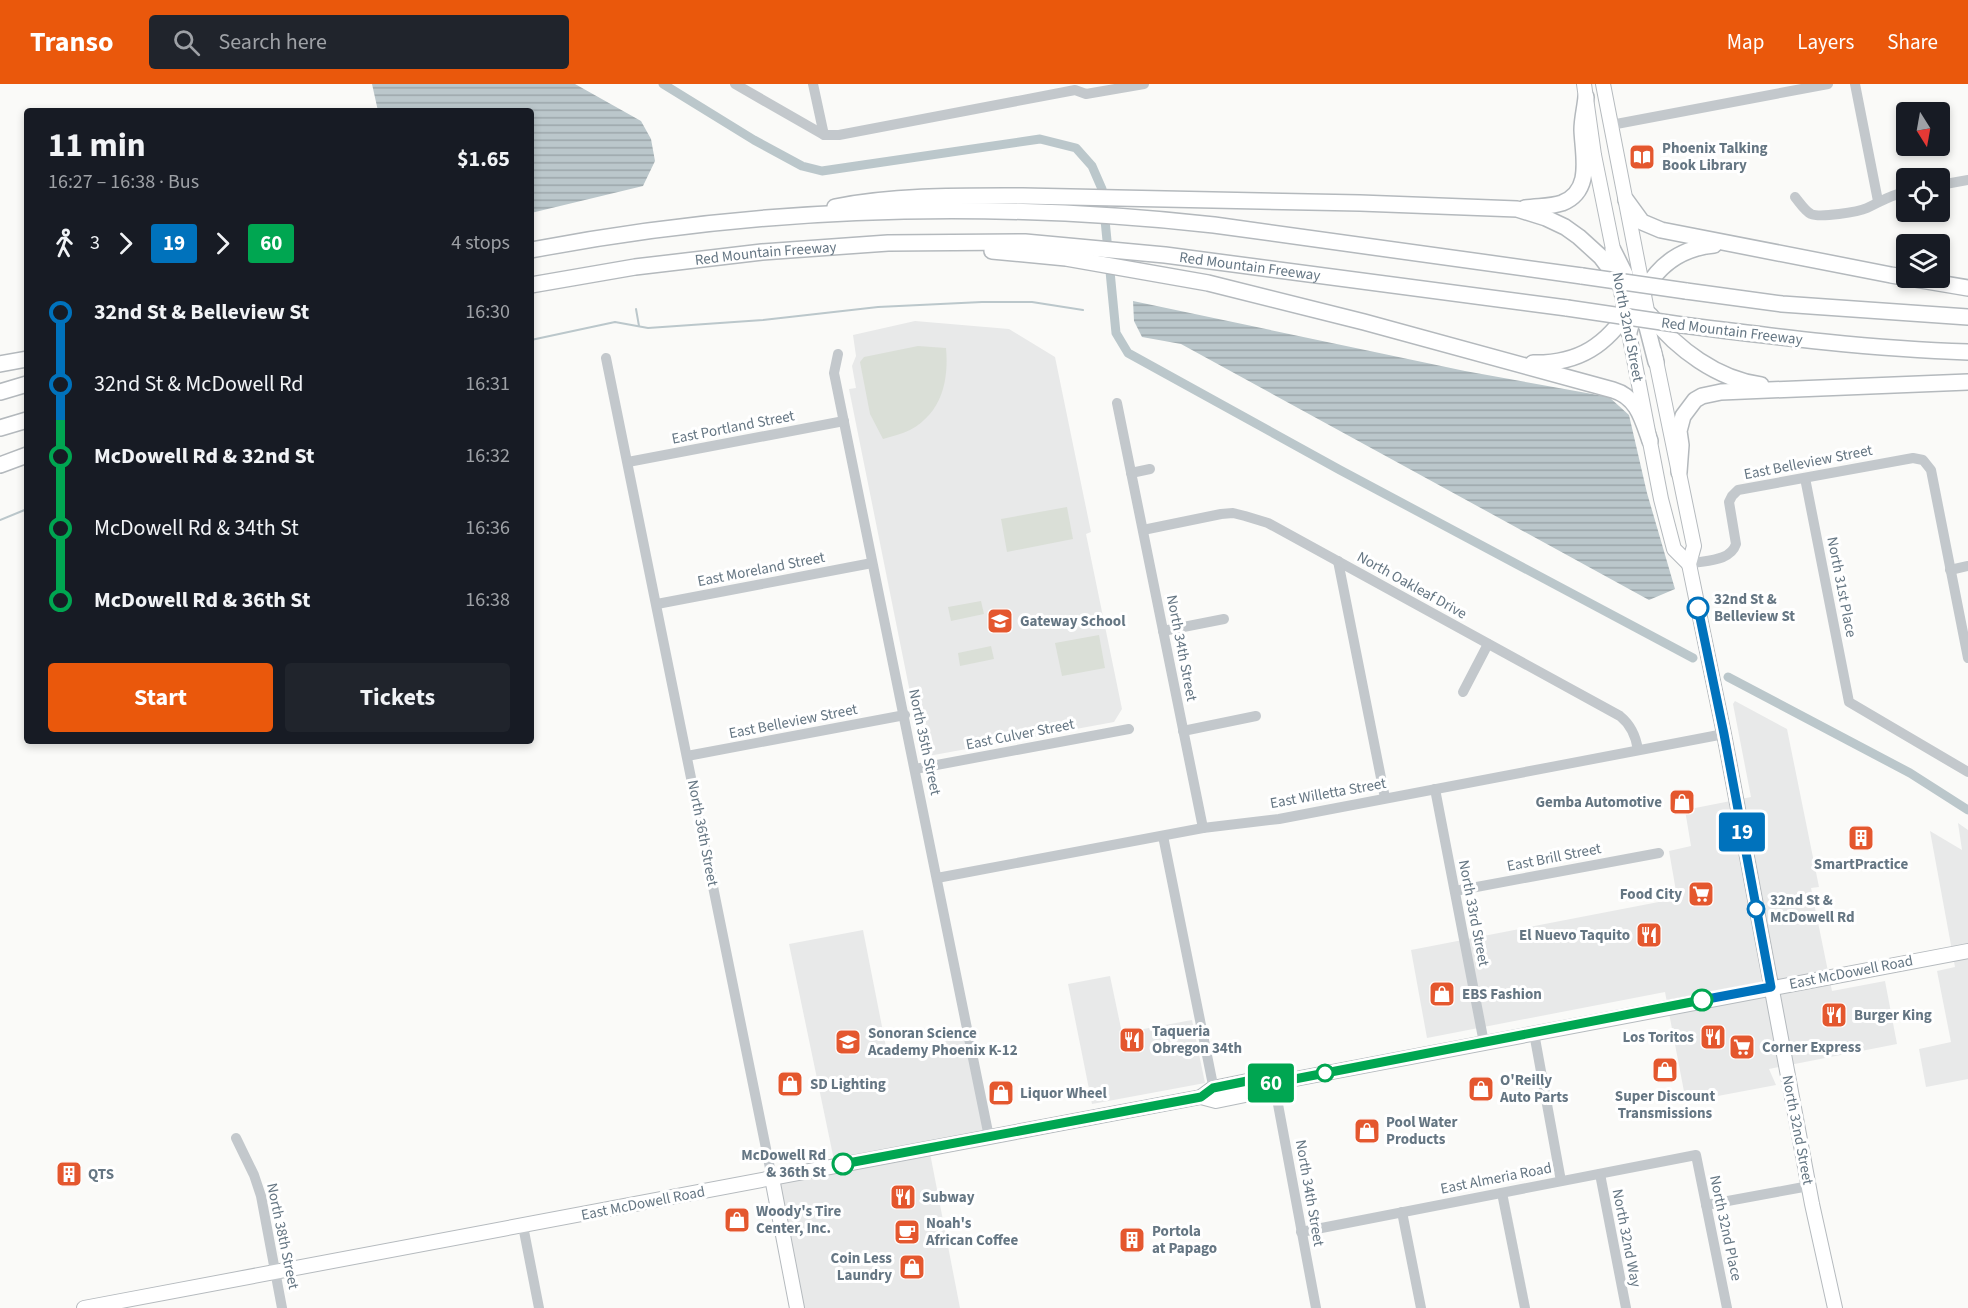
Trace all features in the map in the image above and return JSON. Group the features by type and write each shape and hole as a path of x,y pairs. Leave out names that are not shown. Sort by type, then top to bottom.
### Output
{"highway":[{"path":"534,249 655,229 738,219 1062,205 1163,198 1447,205 1517,209 1556,205 1572,198 1578,191 1585,171 1582,126 1585,91"},
{"path":"1626,200 1636,216 1649,226 1732,245 1968,288"},
{"path":"1062,205 1782,304 1968,317"},
{"path":"1517,209 1565,227 1601,257 1665,332 1687,352 1720,372 1754,384 1790,389"},
{"path":"1512,361 1556,363 1594,349 1607,338 1638,301 1662,267 1680,253 1703,246 1732,245"},
{"name":"Red Mountain Freeway","path":"534,285 667,263 827,247 888,251 990,250 1165,255 1829,343 1968,352"},
{"path":"1613,250 1638,301 1656,362"},
{"path":"1066,252 1330,313 1622,392 1638,408 1650,441"},
{"path":"1629,332 1638,301"},
{"path":"0,364 24,360"},
{"path":"1679,472 1680,425 1688,408 1702,396 1721,392 1968,382"},
{"path":"0,392 24,385"},
{"path":"0,428 24,421"},
{"path":"0,465 24,456"}],"main road":[{"name":"North 32nd Street","path":"1604,84 1626,200 1638,301"},
{"name":"North 32nd Street","path":"1585,91 1594,156 1619,278"},
{"name":"North 32nd Street","path":"1629,332 1661,500 1674,549 1689,564"},
{"name":"North 32nd Street","path":"1656,362 1694,546 1689,564 1724,734 1834,1308"},
{"name":"East McDowell Road","path":"84,1308 1201,1097 1257,1079 1274,1083 1968,951"},
{"name":"North 36th Street","path":"772,1178 797,1308"}],"street":[{"path":"735,84 824,135 839,135 1075,87 1086,94 1144,84"},
{"path":"813,84 824,135"},
{"path":"1611,125 1828,84"},
{"path":"1855,84 1878,201"},
{"path":"1950,183 1968,180"},
{"path":"1795,197 1805,210 1812,215 1821,216 1866,208 1896,193"},
{"name":"North 35th Street","path":"838,354 834,373 989,1137"},
{"name":"North 36th Street","path":"606,358 772,1178"},
{"name":"North 34th Street","path":"1117,403 1203,828"},
{"name":"East Portland Street","path":"628,462 844,421"},
{"name":"East Belleview Street","path":"1689,564 1730,555 1734,550 1736,544 1729,502 1731,496 1738,490 1913,458 1923,460 1931,470 1950,570"},
{"path":"1131,473 1150,469"},
{"name":"North 31st Place","path":"1805,478 1849,702 1968,772"},
{"name":"North Oakleaf Drive","path":"1143,530 1233,513 1268,523 1620,716 1631,728 1638,750"},
{"path":"1338,561 1385,798"},
{"name":"East Moreland Street","path":"657,604 872,563"},
{"path":"1968,566 1950,570 1968,658"},
{"path":"1163,631 1224,619"},
{"path":"1462,692 1488,644"},
{"name":"East Belleview Street","path":"687,756 904,715"},
{"path":"1183,731 1256,716"},
{"name":"East Culver Street","path":"915,769 1130,729"},
{"name":"East Willetta Street","path":"937,878 1203,828 1279,819 1724,734"},
{"name":"North 33rd Street","path":"1435,789 1484,1043"},
{"path":"1163,836 1214,1094"},
{"name":"East Brill Street","path":"1455,891 1659,853"},
{"path":"1534,1033 1561,1181"},
{"name":"North 34th Street","path":"1274,1083 1316,1308"},
{"name":"North 38th Street","path":"236,1138 252,1169 261,1196 282,1308"},
{"name":"East Almeria Road","path":"1301,1232 1696,1155"},
{"name":"North 32nd Place","path":"1696,1155 1727,1308"},
{"name":"North 32nd Way","path":"1600,1174 1626,1308"},
{"path":"1706,1205 1809,1186"},
{"path":"1502,1193 1525,1308"},
{"path":"1402,1212 1421,1308"},
{"path":"523,1226 539,1308"}],"shaded area":[{"path":"372,84 575,84 641,121 651,139 655,161 643,186 534,212 534,108 377,108"},
{"path":"1133,301 1465,371 1609,397 1629,415 1647,493 1675,589 1649,600 1181,344 1142,337 1134,321"},
{"name":"Gateway School","path":"915,321 1009,329 1055,357 1091,532 1086,534 1122,709 1114,722 923,757 849,389 856,388 852,366 856,356 853,335"},
{"path":"918,346 946,348 946,372 941,395 930,415 921,423 907,431 883,439 870,414 860,362 864,357"},
{"path":"1067,507 1073,539 1007,552 1001,519"},
{"path":"981,601 984,614 951,621 948,607"},
{"path":"1099,635 1105,668 1062,676 1055,643"},
{"path":"991,646 994,659 960,666 958,653"},
{"path":"1735,701 1787,729 1819,887 1811,888 1832,991 1885,981 1897,1044 1769,1069 1776,1085 1686,1102 1665,992 1427,1038 1411,950 1669,900 1675,896 1669,851 1691,846 1685,810 1751,797 1733,704"},
{"path":"1958,823 1968,830 1968,1079 1926,1087 1919,1049 1951,1042 1937,971 1955,967 1930,831 1962,850"},
{"path":"863,930 887,1052 969,1036 989,1137 929,1148 960,1308 797,1308 772,1178 835,1165 789,944"},
{"path":"1110,976 1122,1033 1192,1020 1205,1083 1092,1104 1068,984"}],"waterway":[{"path":"663,84 754,140 802,166 822,171 1040,139 1076,148 1092,166 1102,189 1116,333 1128,353 1340,470 1693,658"},
{"path":"534,339 615,322 648,328 763,320 878,307 1032,302 1083,310"},
{"path":"636,309 639,326"},
{"path":"0,520 24,510"},
{"path":"1728,677 1910,773 1968,810"}],"bus line":[{"name":"19","path":"1698,608 1771,987 1702,1000"},
{"name":"60","path":"843,1164 1201,1097 1213,1088 1257,1079 1274,1083 1702,1000"}],"place":[{"name":"Phoenix Talking Book Library","path":"1642,157"},
{"name":"32nd St & Belleview St","path":"1698,608"},
{"name":"Gateway School","path":"1000,621"},
{"name":"Gemba Automotive","path":"1682,802"},
{"name":"SmartPractice","path":"1861,838"},
{"name":"Food City","path":"1701,894"},
{"name":"32nd St & McDowell Rd","path":"1756,909"},
{"name":"El Nuevo Taquito","path":"1649,935"},
{"name":"EBS Fashion","path":"1442,994"},
{"name":"Burger King","path":"1834,1015"},
{"name":"Los Toritos","path":"1713,1037"},
{"name":"Taqueria Obregon 34th","path":"1132,1040"},
{"name":"Sonoran Science Academy Phoenix K-12","path":"848,1042"},
{"name":"Corner Express","path":"1742,1047"},
{"name":"Super Discount Transmissions","path":"1665,1070"},
{"name":"SD Lighting","path":"790,1084"},
{"name":"O'Reilly Auto Parts","path":"1481,1089"},
{"name":"Liquor Wheel","path":"1001,1093"},
{"name":"Pool Water Products","path":"1367,1131"},
{"name":"McDowell Rd & 36th St","path":"843,1164"},
{"name":"QTS","path":"69,1174"},
{"name":"Subway","path":"903,1197"},
{"name":"Woody's Tire Center, Inc.","path":"737,1220"},
{"name":"Noah's African Coffee","path":"907,1232"},
{"name":"Portola at Papago","path":"1132,1240"},
{"name":"Coin Less Laundry","path":"912,1267"}]}
